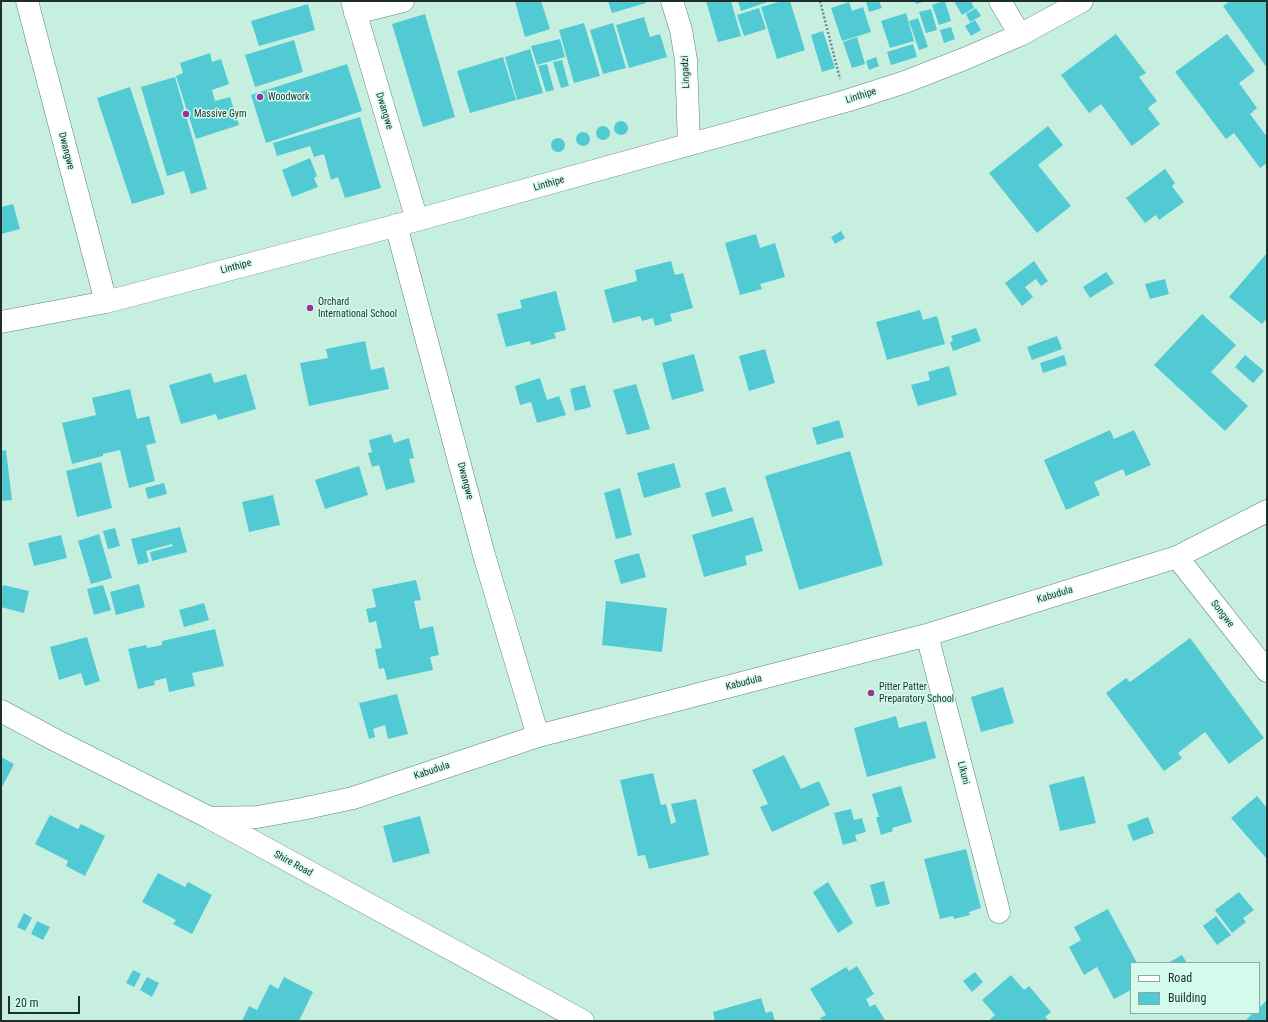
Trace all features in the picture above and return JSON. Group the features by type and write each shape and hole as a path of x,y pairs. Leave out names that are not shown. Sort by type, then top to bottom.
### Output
{"street":[{"name":"Dwangwe","path":"27,1 106,302"},
{"path":"353,7 403,1"},
{"name":"Lingadzi","path":"672,1 682,30 686,60 689,144"},
{"path":"1000,1 1020,35"},
{"name":"Linthipe","path":"1,322 106,302 417,220 846,101 905,82 964,59 1020,35 1082,1"},
{"name":"Dwangwe","path":"353,7 417,220"},
{"name":"Dwangwe","path":"396,225 484,555 538,736"},
{"name":"Kabudula","path":"210,818 257,817 353,798 538,736 927,635 1177,557 1267,511"},
{"name":"Songwe","path":"1177,557 1267,671"},
{"name":"Likuni","path":"927,635 999,912"},
{"name":"Shire Road","path":"1,711 62,744 210,818 583,1021"}],"path":[{"path":"820,1 846,101"}],"building":[{"path":"515,1 541,1 550,29 525,37"},
{"path":"608,1 646,1 646,3 612,13"},
{"path":"706,1 731,1 741,36 718,42"},
{"path":"738,1 771,1 741,11"},
{"path":"782,1 790,1 805,50 777,59 761,7"},
{"path":"866,1 879,1 882,8 869,12"},
{"path":"915,1 926,1 916,4"},
{"path":"945,1 951,21 939,25 932,5"},
{"path":"954,1 971,1 974,8 962,15"},
{"path":"1230,1 1267,1 1267,68 1223,6"},
{"path":"849,2 852,11 863,7 871,32 842,41 831,8"},
{"path":"308,4 315,30 259,46 251,21"},
{"path":"759,8 766,29 744,36 737,15"},
{"path":"976,8 981,16 970,22 966,14"},
{"path":"931,9 937,30 926,33 919,12"},
{"path":"906,13 914,41 890,48 881,21"},
{"path":"425,14 455,117 423,127 392,24"},
{"path":"644,17 650,37 660,34 667,57 629,68 616,25"},
{"path":"918,18 928,47 919,50 909,21"},
{"path":"975,20 981,30 971,36 965,26"},
{"path":"584,23 600,76 574,83 559,30"},
{"path":"613,23 626,68 603,74 590,30"},
{"path":"951,27 955,39 944,43 940,30"},
{"path":"823,31 835,68 822,72 811,35"},
{"path":"1116,34 1146,73 1139,77 1157,101 1148,108 1160,124 1132,146 1101,104 1089,113 1061,75"},
{"path":"1227,34 1255,71 1239,83 1257,108 1250,114 1267,137 1267,163 1260,168 1234,133 1226,139 1175,72"},
{"path":"857,37 865,64 852,68 843,42"},
{"path":"560,39 565,57 537,65 531,46"},
{"path":"294,40 303,72 255,87 245,55"},
{"path":"913,44 917,57 891,65 887,52"},
{"path":"530,49 543,93 517,100 505,57"},
{"path":"210,53 212,62 221,59 229,84 212,90 215,101 230,97 239,125 196,139 176,76 183,73 180,63"},
{"path":"503,57 516,100 470,113 457,71"},
{"path":"876,57 879,66 869,70 866,61"},
{"path":"562,60 569,86 561,88 553,62"},
{"path":"347,64 362,111 266,143 251,95"},
{"path":"547,64 554,90 546,92 538,66"},
{"path":"175,77 207,189 191,194 184,171 167,176 141,87"},
{"path":"130,87 165,194 132,204 97,98"},
{"path":"360,117 381,188 345,198 338,177 331,180 324,154 314,157 310,146 277,156 273,143"},
{"path":"621,121 626,123 628,128 626,133 621,135 616,133 614,128 616,123"},
{"path":"603,126 608,128 610,133 608,138 603,140 598,138 596,133 598,128"},
{"path":"1048,126 1063,145 1038,165 1071,206 1037,233 989,173"},
{"path":"583,132 588,134 590,139 588,144 583,146 578,144 576,139 578,134"},
{"path":"558,138 563,140 565,145 563,150 558,152 553,150 551,145 553,140"},
{"path":"310,158 317,176 314,178 318,187 292,197 282,170"},
{"path":"1165,169 1175,183 1172,186 1184,202 1159,220 1156,215 1145,223 1126,198"},
{"path":"13,204 20,229 1,234 1,207"},
{"path":"841,231 845,238 835,244 831,237"},
{"path":"756,234 760,248 775,243 785,277 760,284 762,289 740,295 725,243"},
{"path":"1267,253 1267,318 1262,324 1229,297"},
{"path":"671,261 675,275 683,273 693,308 670,314 672,321 655,326 653,318 642,321 640,316 613,323 604,290 637,281 635,270"},
{"path":"1034,261 1048,281 1041,286 1036,279 1025,287 1033,297 1022,306 1005,283"},
{"path":"1106,272 1114,283 1090,298 1083,287"},
{"path":"1165,279 1169,294 1150,299 1145,284"},
{"path":"556,291 566,330 554,333 556,338 531,345 530,341 506,347 497,314 522,308 520,300"},
{"path":"920,310 923,320 937,316 945,344 887,360 876,322"},
{"path":"1202,314 1236,345 1211,372 1248,406 1225,431 1154,365"},
{"path":"976,328 981,341 953,351 950,342 953,341 951,336"},
{"path":"1057,336 1062,349 1032,360 1027,347"},
{"path":"365,341 371,370 384,367 389,389 309,406 300,363 328,358 326,349"},
{"path":"765,349 775,383 749,391 739,356"},
{"path":"694,354 704,391 672,400 662,363"},
{"path":"1064,355 1067,365 1043,373 1040,363"},
{"path":"1245,355 1264,371 1253,383 1235,367"},
{"path":"949,366 957,395 918,406 911,385 930,380 928,372"},
{"path":"211,373 214,383 246,374 256,409 218,420 216,414 181,424 169,385"},
{"path":"540,378 547,400 559,396 566,415 537,423 531,402 520,405 515,386"},
{"path":"636,384 650,429 627,435 613,390"},
{"path":"585,385 591,407 575,411 570,389"},
{"path":"130,389 137,419 149,416 156,443 146,445 155,481 129,488 120,450 72,464 62,423 96,415 92,398"},
{"path":"839,420 844,437 817,445 812,428"},
{"path":"1110,430 1114,439 1134,430 1151,465 1126,476 1123,469 1094,482 1100,495 1066,510 1044,460"},
{"path":"391,434 394,443 409,438 414,458 409,459 415,482 386,490 379,465 372,467 368,453 372,452 369,440"},
{"path":"6,450 12,500 1,501 1,451"},
{"path":"850,451 883,565 799,590 765,476"},
{"path":"101,462 112,508 77,517 66,471"},
{"path":"674,463 681,487 644,498 637,473"},
{"path":"359,466 368,495 325,509 315,480"},
{"path":"164,483 167,494 148,499 145,488"},
{"path":"725,487 733,511 712,517 705,493"},
{"path":"620,488 632,535 616,539 604,493"},
{"path":"273,495 280,525 249,532 242,502"},
{"path":"753,517 763,551 745,556 747,565 704,577 692,535"},
{"path":"180,527 187,552 152,561 150,552 173,546 172,544 146,551 149,562 138,565 131,539"},
{"path":"115,528 120,546 108,549 103,531"},
{"path":"99,534 112,578 91,584 78,541"},
{"path":"61,535 67,558 34,566 28,543"},
{"path":"639,553 646,577 621,584 614,560"},
{"path":"416,580 421,600 414,601 420,629 433,626 439,655 430,657 433,670 387,680 384,668 379,669 375,649 382,648 376,621 369,623 366,609 376,607 372,589"},
{"path":"139,584 145,607 116,615 110,592"},
{"path":"3,585 29,591 24,613 1,607 1,591"},
{"path":"103,585 111,610 94,615 87,589"},
{"path":"606,601 667,608 662,652 602,645"},
{"path":"204,603 209,620 184,627 179,610"},
{"path":"215,629 224,666 192,673 195,686 169,692 166,678 154,681 155,685 138,689 128,649 146,645 147,648 162,645 162,641"},
{"path":"87,637 100,681 85,686 81,673 59,680 50,647"},
{"path":"1190,638 1264,738 1229,764 1205,732 1178,753 1182,758 1164,771 1106,693 1126,678 1130,682"},
{"path":"1003,687 1014,723 981,732 971,697"},
{"path":"397,694 408,734 388,739 385,725 373,729 375,737 369,739 359,703"},
{"path":"896,716 899,728 926,721 936,758 867,777 854,728"},
{"path":"784,755 801,789 819,781 830,805 772,832 760,807 768,804 752,770"},
{"path":"1,757 14,764 1,789"},
{"path":"653,773 661,805 666,804 671,824 676,822 671,804 696,799 709,855 649,869 645,855 638,856 620,780"},
{"path":"1084,776 1096,823 1060,831 1049,785"},
{"path":"901,786 912,822 892,828 893,831 881,835 876,817 879,817 872,794"},
{"path":"1257,796 1267,808 1267,859 1231,818"},
{"path":"851,809 854,820 862,818 866,832 855,835 857,841 843,845 834,813"},
{"path":"50,815 78,829 81,824 105,836 85,876 66,866 68,861 35,844"},
{"path":"420,816 430,853 393,863 383,826"},
{"path":"1148,817 1154,833 1133,841 1127,825"},
{"path":"966,849 981,908 969,912 970,915 954,919 953,916 940,919 924,859"},
{"path":"158,873 185,887 188,882 212,895 192,934 173,924 176,920 142,902"},
{"path":"884,881 890,904 876,907 870,885"},
{"path":"828,882 853,923 838,933 813,892"},
{"path":"1239,892 1254,910 1243,918 1246,922 1232,933 1215,910"},
{"path":"1108,909 1136,962 1130,962 1130,991 1114,999 1097,967 1084,975 1069,947 1081,940 1074,927"},
{"path":"24,913 32,918 25,931 17,927"},
{"path":"1216,916 1231,935 1217,945 1203,926"},
{"path":"37,921 50,927 43,940 31,934"},
{"path":"1182,955 1186,962 1170,962"},
{"path":"857,966 874,994 866,999 870,1007 875,1004 885,1020 822,1021 820,1018 826,1015 810,989 846,967 849,971"},
{"path":"133,970 141,974 134,987 126,983"},
{"path":"975,972 983,982 972,992 963,981"},
{"path":"1011,975 1024,990 1029,986 1051,1012 1045,1017 1049,1021 988,1021 995,1015 982,1000"},
{"path":"147,977 159,983 152,997 140,990"},
{"path":"284,977 313,992 299,1021 242,1021 249,1006 257,1010 270,984 278,989"},
{"path":"761,998 766,1013 772,1011 775,1021 715,1021 713,1012"},
{"path":"1267,1000 1267,1021 1245,1021 1252,1014 1260,1014 1260,1007"}],"place":[{"name":"Woodwork","path":"260,97"},
{"name":"Massive Gym","path":"186,114"},
{"name":"Orchard International School","path":"310,308"},
{"name":"Pitter Patter Preparatory School","path":"871,693"}]}
